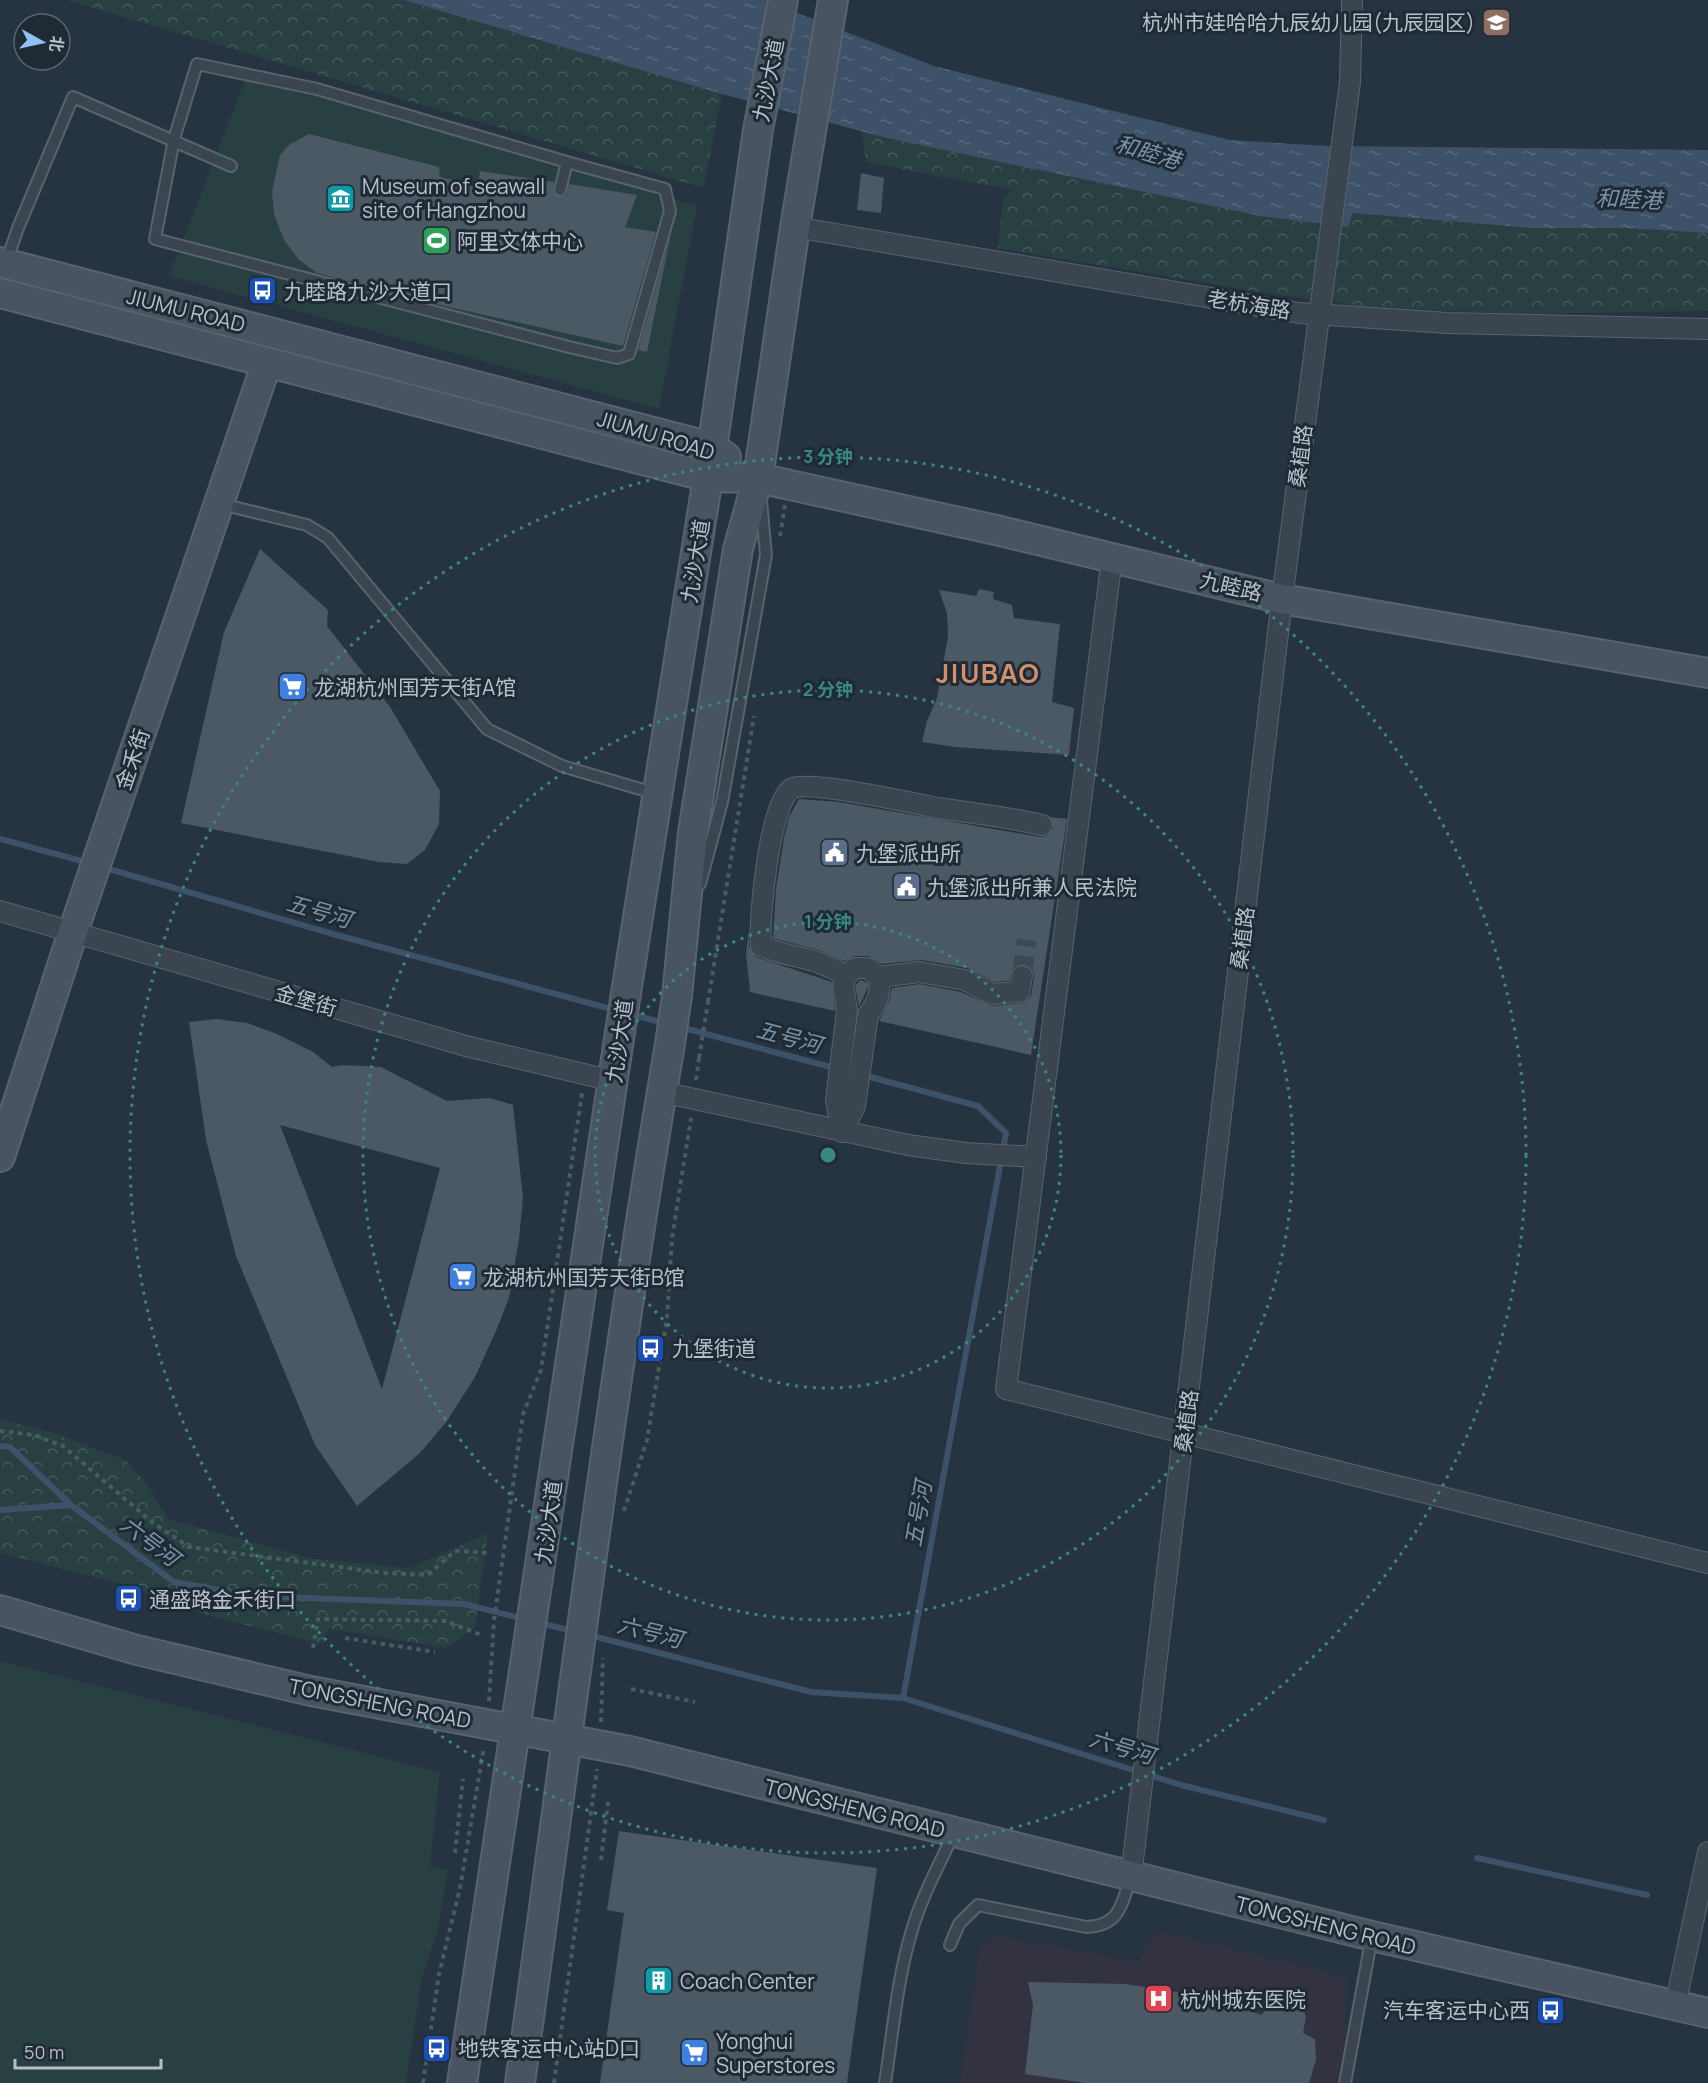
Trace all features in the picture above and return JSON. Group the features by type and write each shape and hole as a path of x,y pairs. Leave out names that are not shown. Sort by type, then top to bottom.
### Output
{"street":[{"name":"九沙大道","path":"462,2083 501,1727 531,1632 620,1032 708,477 758,130 783,0"},
{"name":"桑植路","path":"1131,1877 1282,598 1350,82 1352,0"},
{"name":"九沙大道","path":"520,2083 568,1738 591,1649 583,1609 677,996 696,808 738,549 758,478 795,227 831,12"},
{"name":"老杭海路","path":"795,227 1066,275 1318,314 1448,323 1708,329"},
{"name":"JIUMU ROAD","path":"3,262 711,447 758,478"},
{"name":"JIUMU ROAD","path":"0,292 708,477 758,478"},
{"name":"金禾街","path":"0,1157 73,932 267,362"},
{"name":"九睦路","path":"758,478 1282,598 1708,673"},
{"path":"1112,558 1006,1389 1708,1563"},
{"path":"846,976 827,964 761,946 760,932 769,854 783,796 792,788 805,786 847,792 1042,825"},
{"name":"金堡街","path":"0,911 465,1046 613,1082"},
{"path":"852,1059 843,985 846,976 855,968 867,968 879,977 919,972 965,980 992,994 1019,992 1023,976"},
{"path":"842,1132 836,1100 848,1085 852,1059 868,1015 881,992 879,977"},
{"path":"662,1092 842,1132 966,1153 1036,1157"},
{"name":"TONGSHENG ROAD","path":"0,1610 137,1650 288,1685 600,1745 1372,1936 1708,2013"},
{"path":"1675,2006 1708,1852"}],"lane":[{"path":"197,64 317,89 567,162 665,189 670,211 629,354 617,358 155,239 174,139 197,64"},
{"path":"3,262 73,97 174,139 231,166"},
{"path":"560,190 567,162"},
{"path":"220,503 307,525 328,538 487,729 562,766 658,795"},
{"path":"885,2083 902,1970 912,1930 923,1899 954,1833"},
{"path":"950,1945 959,1924 978,1905 1086,1927 1104,1927 1116,1916 1131,1877"},
{"path":"1345,2083 1372,1936"}],"path":[{"path":"621,1521 647,1440 667,1318 672,1238 708,1002"},
{"path":"423,2083 439,1974 501,1727 494,1620 498,1586 523,1414 541,1370 585,1074"},
{"path":"0,1431 34,1435 63,1446 153,1523 189,1547 385,1574 428,1575 455,1551 490,1553"},
{"path":"314,1648 318,1619 446,1621 481,1635"},
{"path":"345,1638 435,1652"},
{"path":"554,2083 600,1745 591,1649"},
{"path":"631,1689 695,1702"},
{"path":"455,1853 463,1779"},
{"path":"601,1860 608,1802"}],"shaded area":[{"name":"杭州城东医院","path":"1157,1930 1348,1977 1345,2021 1347,2046 1341,2083 960,2083 980,1946 997,1936 1138,1961"}],"green space":[{"path":"66,0 404,0 722,94 704,188"},
{"name":"阿里文体中心","path":"247,75 697,206 659,409 169,276"},
{"path":"861,131 1260,216 1348,227 1353,213 1531,228 1626,228 1708,233 1708,311 1512,314 1363,306 1271,294 998,248 1003,199 1012,190 866,162"},
{"path":"0,1419 57,1434 125,1460 147,1484 168,1519 313,1559 410,1568 488,1533 475,1628 446,1648 328,1628 323,1644 213,1617 118,1583 0,1553"},
{"path":"0,1661 440,1772 430,1867 448,1870 438,1931 422,1978 406,2083 0,2083"}],"water":[{"name":"和睦港","path":"404,0 764,0 934,66 1230,140 1329,146 1708,150 1708,233 1626,228 1531,228 1353,213 1348,227 1260,216 887,138 722,94"}],"building":[{"path":"309,134 439,167 440,177 478,186 480,171 554,182 553,193 559,197 566,195 569,184 637,195 625,227 656,232 623,346 418,300 317,273 299,260 284,240 274,214 272,192 280,155 289,145"},
{"path":"861,173 884,178 881,213 857,210"},
{"path":"671,234 647,352 638,350"},
{"name":"龙湖杭州国芳天街A馆","path":"260,549 328,610 327,626 390,707 440,791 439,824 425,850 407,864 379,862 181,823 224,632"},
{"path":"979,589 994,592 993,599 1012,605 1014,618 1060,624 1052,702 1074,708 1069,755 955,747 922,742 927,721 937,698 948,636 947,613 939,590 976,596"},
{"name":"九堡派出所兼人民法院","path":"799,799 839,802 1040,837 1046,836 1054,828 1050,817 1067,819 1031,1055 879,1021 889,1001 892,988 919,984 961,992 992,1006 1024,1003 1031,995 1034,978 1033,971 1025,964 1013,968 1009,981 994,982 967,968 921,960 882,964 868,956 855,956 844,961 818,950 773,938 776,889 784,838 789,817"},
{"path":"749,931 749,947 756,957 832,982 835,1011 750,992 746,953"},
{"path":"860,980 868,983 868,987 859,1007 855,986"},
{"name":"龙湖杭州国芳天街B馆","path":"217,1019 247,1023 277,1034 313,1052 332,1067 343,1065 381,1067 447,1101 490,1098 513,1105 523,1198 509,1298 475,1377 447,1421 420,1453 357,1506 315,1445 236,1256 206,1140 189,1022","holes":["280,1125 440,1168 382,1389"]},
{"path":"619,1831 877,1868 847,2083 600,2083 624,1913 607,1910"},
{"path":"1028,1982 1126,1984 1214,1998 1261,2015 1279,1996 1301,2003 1306,2017 1303,2033 1315,2039 1316,2060 1309,2083 1085,2083 1025,2074 1033,2005"}],"waterway":[{"name":"五号河","path":"0,839 89,863"},
{"name":"五号河","path":"102,867 340,936 615,1010"},
{"name":"五号河","path":"631,1014 664,1023"},
{"name":"五号河","path":"680,1027 838,1069"},
{"name":"五号河","path":"863,1075 978,1106 1006,1133 903,1698"},
{"name":"六号河","path":"0,1446 10,1447 71,1505 174,1582 254,1596 464,1604 524,1619"},
{"path":"0,1510 71,1505"},
{"name":"六号河","path":"539,1623 573,1631"},
{"name":"六号河","path":"589,1635 811,1692 903,1698 1181,1785 1324,1820"},
{"path":"1477,1858 1647,1895"}],"tunnel":[{"path":"1022,976 1027,940"}],"place":[{"name":"杭州市娃哈哈九辰幼儿园(九辰园区)","path":"1496,22"},
{"name":"Museum of seawall site of Hangzhou","path":"341,198"},
{"name":"阿里文体中心","path":"436,241"},
{"name":"九睦路九沙大道口","path":"263,291"},
{"name":"龙湖杭州国芳天街A馆","path":"293,687"},
{"name":"九堡派出所","path":"835,853"},
{"name":"九堡派出所兼人民法院","path":"906,887"},
{"name":"龙湖杭州国芳天街B馆","path":"462,1277"},
{"name":"九堡街道","path":"651,1348"},
{"name":"通盛路金禾街口","path":"128,1599"},
{"name":"Coach Center","path":"659,1981"},
{"name":"杭州城东医院","path":"1159,1999"},
{"name":"汽车客运中心西","path":"1551,2010"},
{"name":"地铁客运中心站D口","path":"437,2048"},
{"name":"Yonghui Superstores","path":"695,2053"}],"district":[{"name":"JIUBAO","path":"988,672"}]}
